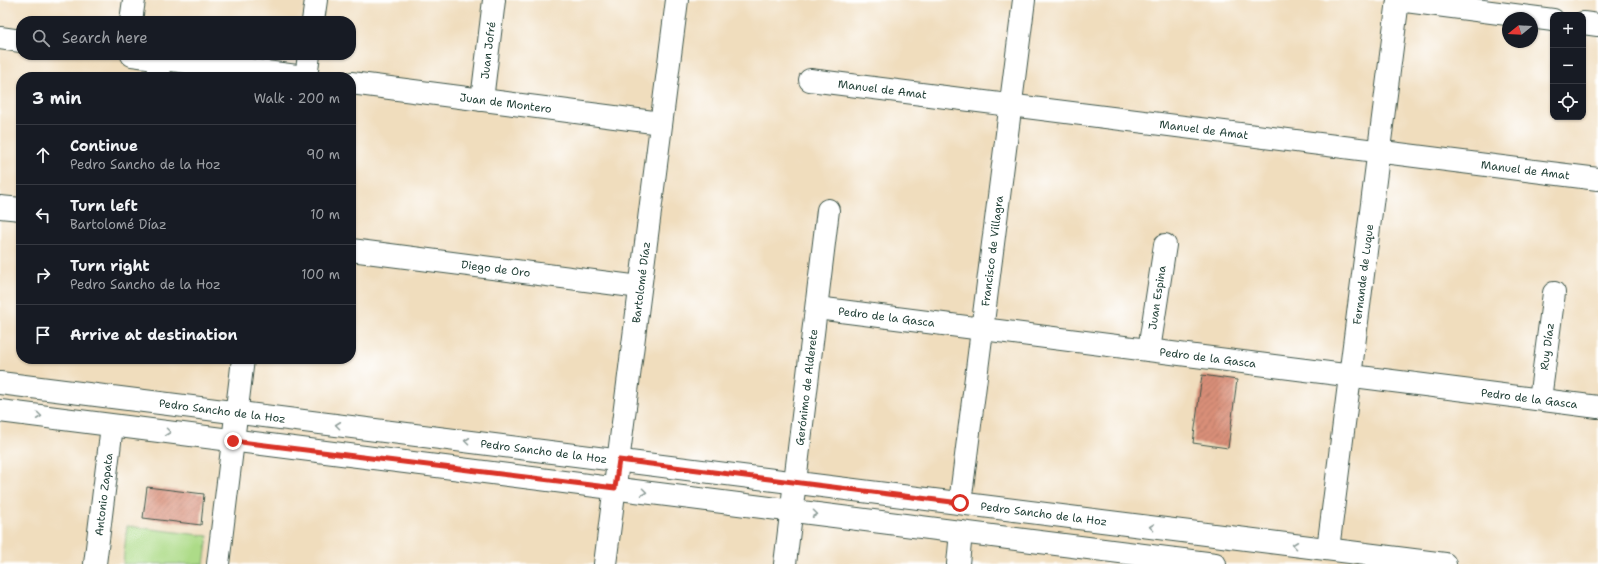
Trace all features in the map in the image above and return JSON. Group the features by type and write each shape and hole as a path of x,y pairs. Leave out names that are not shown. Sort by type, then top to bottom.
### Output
{"street":[{"path":"132,16 134,0"},
{"path":"314,16 316,0"},
{"name":"Juan Jofré","path":"482,100 494,0"},
{"name":"Bartolomé Díaz","path":"606,564 677,0"},
{"name":"Francisco de Villagra","path":"960,503 1024,0"},
{"path":"1398,0 1550,20"},
{"name":"Fernande de Luque","path":"1328,549 1398,0"},
{"path":"1586,23 1598,25"},
{"path":"0,38 16,40"},
{"path":"142,60 159,68 228,72"},
{"path":"306,72 308,60"},
{"name":"Manuel de Amat","path":"810,80 1598,179"},
{"name":"Juan de Montero","path":"356,84 661,123"},
{"path":"0,206 16,208"},
{"name":"Gerónimo de Alderete","path":"785,564 828,210"},
{"name":"Juan Espina","path":"1149,350 1165,245"},
{"name":"Diego de Oro","path":"356,251 640,287"},
{"name":"Ruy Díaz","path":"1540,399 1554,293"},
{"name":"Pedro de la Gasca","path":"817,308 1598,407"},
{"path":"218,564 242,364"},
{"name":"Pedro Sancho de la Hoz","path":"0,383 1445,564"},
{"path":"0,411 961,532 1170,561 1215,564"},
{"name":"Antonio Zapata","path":"95,564 112,426"},
{"path":"1170,561 1174,530"},
{"path":"958,564 961,532"}],"green space":[{"path":"127,526 208,536 204,564 123,564"}],"building":[{"path":"1202,375 1237,380 1228,448 1193,443"},
{"path":"147,487 204,494 201,525 143,518"}],"route":[{"path":"233,441 615,488 619,460 960,503"}]}
